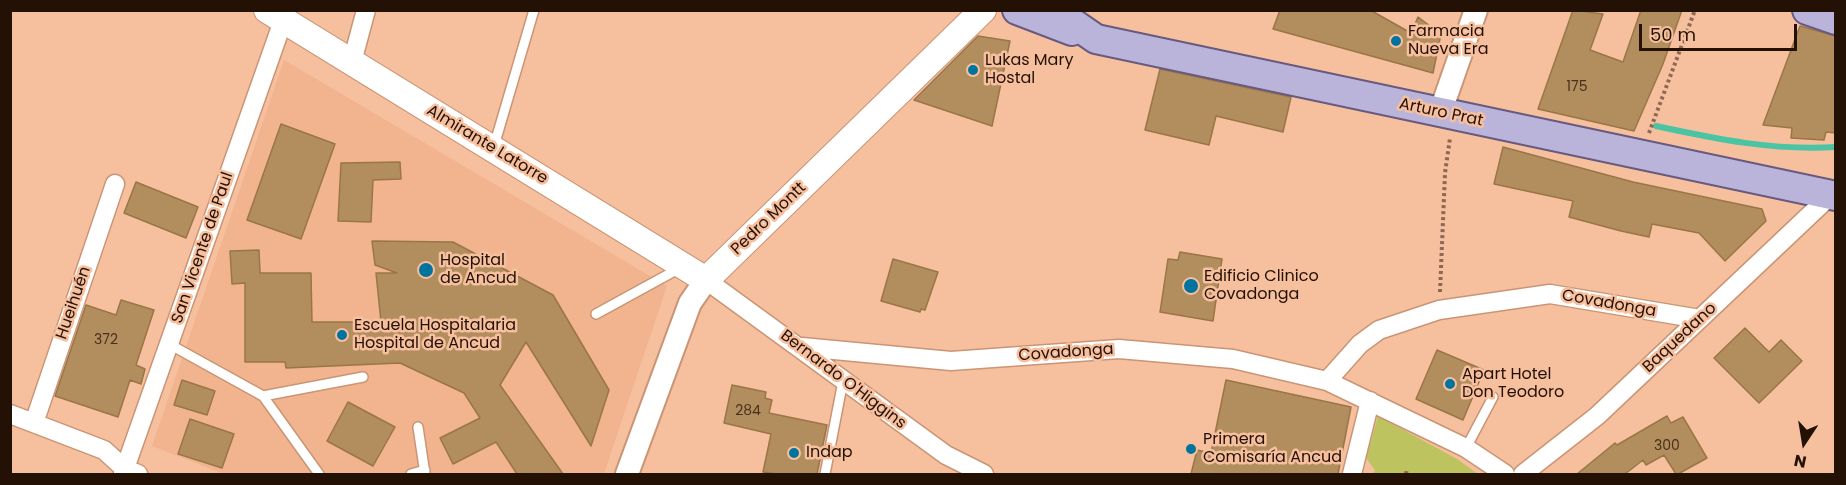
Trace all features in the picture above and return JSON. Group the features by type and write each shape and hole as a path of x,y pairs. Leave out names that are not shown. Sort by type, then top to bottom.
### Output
{"main road":[{"name":"Pedro Montt","path":"696,273 982,10"},
{"path":"1017,10 1095,39"},
{"name":"Arturo Prat","path":"1054,10 1095,39 1640,156 1834,194"},
{"path":"1807,10 1836,20"},
{"name":"Almirante Latorre","path":"275,16 696,273"}],"street":[{"path":"352,62 366,10"},
{"path":"1447,114 1476,10"},
{"name":"San Vicente de Paul","path":"129,473 275,16"},
{"name":"Hueihuén","path":"34,423 115,184"},
{"name":"Baquedano","path":"1523,474 1597,416 1834,194"},
{"name":"Bernardo O'Higgins","path":"696,273 802,347 843,381 946,455 984,474"},
{"name":"Pedro Montt","path":"627,474 690,303 696,273"},
{"name":"Covadonga","path":"1328,381 1360,344 1379,330 1439,310 1550,294 1700,319"},
{"name":"Covadonga","path":"802,347 951,361 1119,350 1233,358 1328,381 1466,448 1505,474"},
{"path":"1353,474 1370,401"},
{"path":"10,414 104,450 129,473"}],"lane":[{"path":"493,148 534,10"},
{"path":"596,314 696,273"},
{"path":"169,344 263,396 319,474"},
{"path":"263,396 363,376"},
{"path":"825,474 843,381"},
{"path":"1466,448 1493,397"},
{"path":"411,474 425,472 418,427"}],"path":[{"path":"1640,156 1695,10"},
{"path":"1439,310 1447,114"},
{"path":"1406,474 1407,469"}],"shaded area":[{"name":"Hospital de Ancud","path":"284,60 667,286 604,474 224,474 152,446"}],"green space":[{"path":"1378,416 1457,459 1478,474 1373,474 1375,470 1366,458"}],"building":[{"path":"1280,10 1370,10 1411,33 1418,17 1441,34 1433,73 1273,29"},
{"path":"1573,10 1603,14 1590,50 1623,62 1641,10 1682,10 1663,64 1634,131 1538,109"},
{"path":"1800,26 1836,36 1836,133 1826,132 1824,140 1791,138 1792,128 1763,125"},
{"name":"Lukas Mary Hostal","path":"978,36 1010,41 992,126 914,100"},
{"path":"1160,69 1291,97 1283,132 1216,116 1209,145 1145,130"},
{"path":"281,124 335,144 301,239 247,220"},
{"path":"1503,147 1633,182 1762,209 1766,221 1725,261 1699,233 1652,224 1649,237 1621,231 1569,217 1573,201 1494,184"},
{"path":"400,162 401,179 373,180 371,222 338,221 341,163"},
{"path":"136,182 198,207 186,238 124,213"},
{"path":"372,241 453,242 553,295 609,390 591,446 526,342 500,385 563,474 517,474 496,442 453,464 440,438 480,418 464,393 400,363 286,368 285,362 245,362 245,283 232,284 230,251 259,250 260,273 311,273 312,322 381,322 376,273 397,273 375,265"},
{"name":"Edificio Clinico Covadonga","path":"1180,252 1222,259 1213,321 1160,312 1168,259 1178,260"},
{"path":"893,259 938,272 925,310 921,309 920,312 881,301"},
{"path":"121,300 154,310 136,365 145,369 141,384 130,380 118,417 55,396 86,305 116,315"},
{"path":"1745,328 1769,352 1781,340 1802,361 1759,403 1714,358"},
{"name":"Apart Hotel Don Teodoro","path":"1437,350 1484,370 1463,420 1416,399"},
{"path":"182,380 215,391 207,415 174,405"},
{"path":"1226,380 1351,407 1338,474 1191,474 1197,450 1211,453"},
{"path":"732,385 766,392 765,398 772,400 769,413 827,425 817,474 763,472 771,434 724,423"},
{"path":"348,402 395,427 373,466 327,441"},
{"path":"1667,416 1671,423 1683,417 1707,458 1678,474 1664,455 1646,465 1643,460 1625,474 1577,474 1615,443 1617,445"},
{"path":"190,419 234,434 222,468 178,454"}],"waterway":[{"path":"1656,126 1768,146 1836,147"}],"place":[{"name":"Farmacia Nueva Era","path":"1396,41"},
{"name":"Lukas Mary Hostal","path":"973,70"},
{"name":"Hospital de Ancud","path":"426,270"},
{"name":"Edificio Clinico Covadonga","path":"1191,286"},
{"name":"Escuela Hospitalaria Hospital de Ancud","path":"342,335"},
{"name":"Apart Hotel Don Teodoro","path":"1450,384"},
{"name":"Primera Comisaría Ancud","path":"1191,449"},
{"name":"Indap","path":"794,453"}]}
